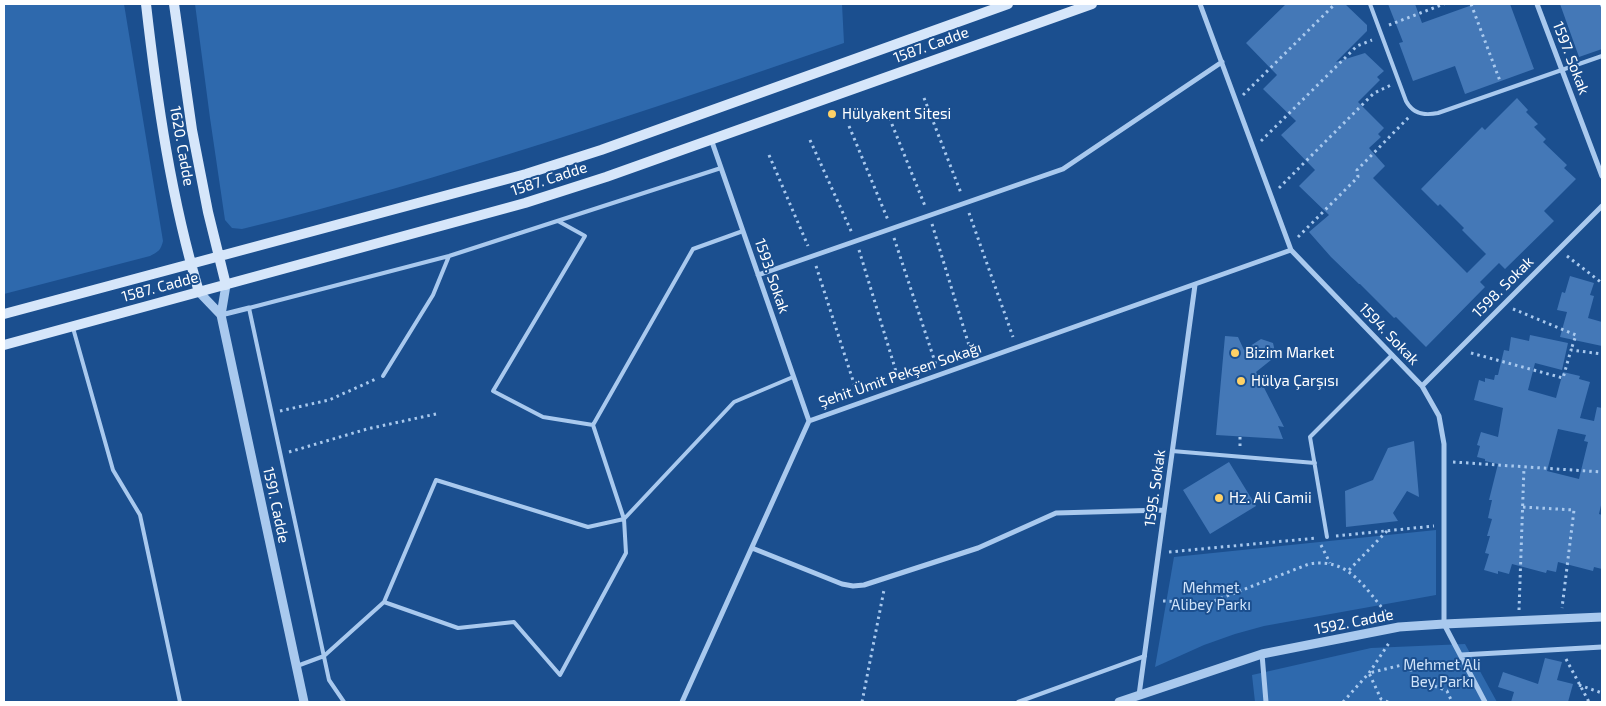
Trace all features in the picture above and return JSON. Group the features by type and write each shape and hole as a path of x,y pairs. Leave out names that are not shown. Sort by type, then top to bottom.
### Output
{"main road":[{"name":"1620. Cadde","path":"146,4 163,130 180,221 199,292"},
{"name":"1620. Cadde","path":"174,4 192,130 208,212 226,285"},
{"name":"1587. Cadde","path":"4,314 218,255 526,174 610,146 1008,4"},
{"name":"1587. Cadde","path":"4,345 525,203 1092,4"}],"street":[{"name":"1594. Sokak","path":"1200,4 1291,248 1422,386 1439,416 1444,444 1444,624 1486,702"},
{"name":"1597. Sokak","path":"1537,4 1602,176"},
{"path":"758,276 1063,169 1222,62"},
{"name":"1593. Sokak","path":"711,139 809,421"},
{"name":"1598. Sokak","path":"1422,386 1602,206"},
{"name":"Şehit Ümit Pekşen Sokağı","path":"682,702 809,421 1291,248"},
{"name":"1595. Sokak","path":"1139,696 1195,284"},
{"path":"221,314 226,285"},
{"path":"199,292 221,314"},
{"path":"221,314 249,308"},
{"name":"1591. Cadde","path":"221,314 304,702"},
{"path":"752,548 842,584 864,586 978,548 1056,513 1164,510"},
{"name":"1592. Cadde","path":"1119,702 1262,654 1400,628 1444,624 1602,617"},
{"path":"1461,655 1602,647"},
{"path":"1262,654 1266,702"}],"lane":[{"path":"1370,4 1406,101 1415,112 1424,115 1438,113 1602,56"},
{"path":"344,702 329,680 249,308 449,256 721,168"},
{"path":"558,221 585,236 493,391 543,417 593,425"},
{"path":"384,602 458,628 514,622 560,675 626,553 624,519 593,425 693,249 743,231"},
{"path":"383,376 432,295 449,256"},
{"path":"73,326 113,470 140,515 180,702"},
{"path":"1327,537 1310,436 1392,355"},
{"path":"296,667 324,656 384,602 436,480 588,527 624,519 734,402 794,377"},
{"path":"1172,451 1315,463"},
{"path":"1018,702 1144,656"}],"path":[{"path":"1236,102 1335,4"},
{"path":"1379,28 1444,4"},
{"path":"1471,4 1503,90"},
{"path":"1254,149 1357,46 1382,36"},
{"path":"1271,195 1374,93 1399,82"},
{"path":"924,98 965,203 1017,347"},
{"path":"887,112 929,216 974,362"},
{"path":"1291,248 1358,177 1357,170 1415,112"},
{"path":"849,126 892,229 940,375"},
{"path":"810,140 856,241 901,388"},
{"path":"769,155 813,256 860,403"},
{"path":"1558,250 1602,283"},
{"path":"1458,350 1563,378 1576,335 1504,305"},
{"path":"1571,350 1602,354"},
{"path":"272,412 329,400 383,376"},
{"path":"281,454 367,429 436,414"},
{"path":"1444,461 1602,472"},
{"path":"1519,620 1524,467"},
{"path":"1523,507 1574,510 1560,618"},
{"path":"1327,537 1444,525"},
{"path":"1349,570 1387,530"},
{"path":"1159,553 1317,538 1330,563"},
{"path":"1152,601 1209,603 1309,564 1320,562 1330,563 1349,570 1400,628 1370,673 1343,702"},
{"path":"862,702 887,578"},
{"path":"1561,649 1589,702"},
{"path":"1370,673 1410,663 1412,677 1447,691 1452,702"},
{"path":"1370,673 1381,699 1388,702"},
{"path":"1579,685 1602,693"}],"green space":[{"path":"4,4 124,4 163,241 160,249 150,256 4,294"},
{"path":"195,4 842,4 844,43 545,143 395,188 242,229 232,228 225,220"},
{"name":"Mehmet Alibey Parkı","path":"1436,530 1436,595 1264,626 1204,645 1155,667 1174,557"},
{"name":"Mehmet Ali Bey Parkı","path":"1465,644 1497,702 1255,702 1252,675 1371,648"}],"building":[{"path":"1286,4 1345,4 1367,25 1367,31 1336,62 1365,53 1384,71 1377,77 1380,80 1358,102 1384,128 1378,134 1381,137 1369,148 1385,166 1373,178 1467,273 1486,254 1440,204 1438,206 1421,189 1482,127 1485,130 1517,98 1528,110 1526,112 1538,124 1534,127 1546,139 1543,142 1567,165 1564,168 1576,179 1544,211 1554,221 1505,269 1499,263 1480,282 1485,287 1426,347 1331,257 1309,232 1329,215 1299,186 1315,170 1281,135 1296,121 1263,89 1277,75 1246,43"},
{"path":"1388,4 1415,4 1422,23 1475,4 1510,4 1534,69 1465,94 1455,66 1413,81 1399,43 1403,42"},
{"path":"1560,4 1602,4 1602,49 1579,57"},
{"path":"1570,276 1594,283 1590,295 1594,296 1588,318 1602,322 1602,346 1560,337 1567,312 1557,310 1562,292 1565,293"},
{"path":"1530,335 1568,343 1562,370 1535,363 1528,390 1556,398 1563,372 1580,376 1579,379 1590,382 1580,418 1594,421 1597,407 1602,408 1602,501 1599,514 1602,515 1602,569 1594,567 1593,571 1558,562 1556,572 1547,570 1546,573 1512,564 1509,574 1498,571 1498,574 1484,570 1489,554 1485,553 1492,519 1488,518 1492,500 1489,500 1498,464 1477,457 1480,446 1477,445 1481,432 1498,437 1503,408 1474,400 1479,380 1485,382 1485,378 1494,380 1495,375 1498,375 1504,350 1509,351 1511,337 1529,341","holes":["1558,429 1586,435 1584,441 1588,442 1579,479 1547,471"]},
{"name":"Hülya Çarşısı","path":"1225,336 1238,337 1244,350 1261,339 1273,343 1276,356 1256,372 1284,427 1278,426 1283,439 1216,435"},
{"path":"1414,441 1419,497 1407,491 1393,513 1398,521 1346,527 1345,491 1373,480 1388,448"},
{"name":"Hz. Ali Camii","path":"1229,462 1256,506 1210,534 1183,490"},
{"path":"1545,658 1562,662 1557,680 1573,684 1568,702 1511,702 1514,692 1498,687 1503,672 1538,684"}],"place":[{"name":"Hülyakent Sitesi","path":"832,114"},
{"name":"Bizim Market","path":"1235,353"},
{"name":"Hülya Çarşısı","path":"1241,381"},
{"name":"Hz. Ali Camii","path":"1219,498"}]}
